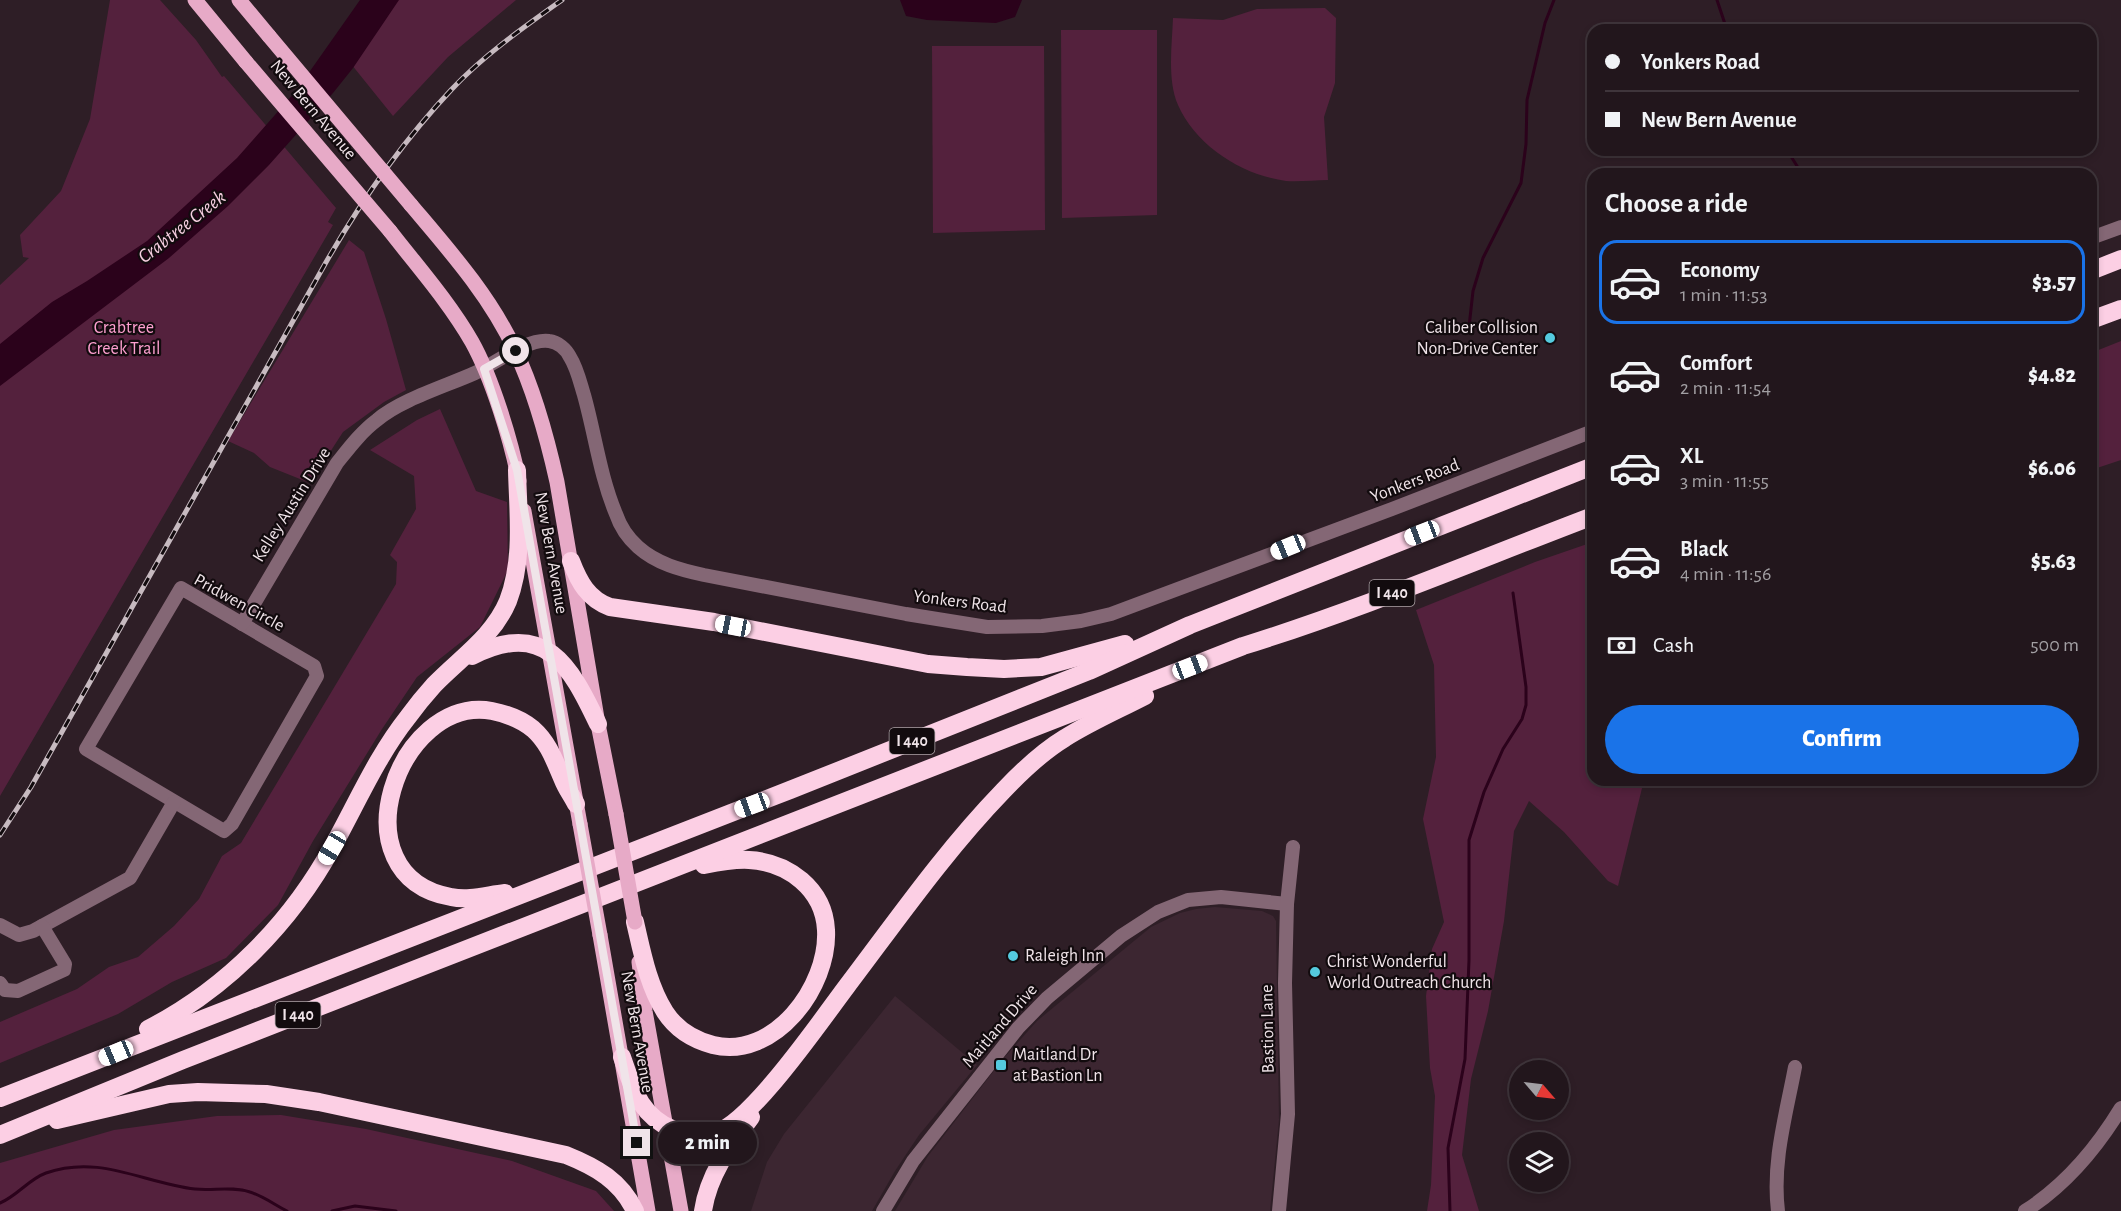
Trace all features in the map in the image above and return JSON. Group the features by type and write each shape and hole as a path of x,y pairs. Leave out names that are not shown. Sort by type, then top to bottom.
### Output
{"highway":[{"path":"2097,269 2121,259"},
{"path":"2097,318 2121,309"},
{"name":"I 440","path":"0,1098 1089,671 1190,625 1587,468"},
{"path":"42,1082 170,1018 214,987 259,946 297,901 321,865 380,760 407,718 433,686 490,632 499,619 511,593 519,555 517,470"},
{"name":"I 440","path":"0,1135 110,1088 1190,667 1587,518"},
{"path":"571,561 576,576 589,594 610,607 714,622 928,664 1004,669 1041,667 1077,659 1190,625"},
{"path":"455,665 501,644 530,645 549,652 566,665 598,724"},
{"path":"703,1211 711,1183 728,1148 792,1059 950,853 1004,790 1064,738 1151,693 1190,667"},
{"path":"537,889 462,898 443,895 416,882 393,854 387,832 387,809 404,764 420,740 437,723 460,712 484,710 497,712 522,721 541,737 576,804"},
{"path":"635,922 648,973 663,1010 678,1028 703,1042 725,1047 747,1046 771,1035 795,1012 815,979 825,945 824,919 815,897 799,877 772,864 746,860 724,861 658,874"},
{"path":"622,1056 639,1100 657,1121 666,1127 693,1135 724,1130 743,1116 792,1059"},
{"path":"0,1135 169,1094 198,1092 266,1094 331,1105 566,1155 600,1170 626,1193 635,1211"}],"main road":[{"name":"New Bern Avenue","path":"195,0 390,231 472,342 484,369 517,470 648,1211"},
{"name":"New Bern Avenue","path":"239,0 452,252 485,299 516,351 537,404 548,443 571,561 598,724 635,922 645,1011 681,1211"}],"street":[{"path":"2097,236 2121,227"},
{"name":"Yonkers Road","path":"484,369 516,351 544,341 557,343 567,351 579,380 616,514 627,535 655,560 681,570 704,575 917,616 987,627 1042,626 1111,614 1587,433"},
{"name":"Kelley Austin Drive","path":"242,624 337,463 354,441 378,419 404,404 484,369"},
{"name":"Pridwen Circle","path":"181,588 314,666 317,676 232,824 224,831 174,802 86,749 181,588"},
{"path":"0,925 19,935 42,926 130,878 174,802"},
{"name":"Bastion Lane","path":"1279,1211 1288,1114 1285,983 1287,904 1293,847"},
{"name":"Maitland Drive","path":"884,1211 914,1161 1018,1028 1047,998 1120,936 1158,912 1188,900 1221,897 1287,904"},
{"path":"0,983 5,990 18,991 64,970 65,964 42,926"},
{"path":"1778,1211 1775,1188 1777,1160 1795,1067"},
{"path":"2025,1211 2053,1191 2081,1164 2097,1145 2121,1108"}],"shaded area":[{"path":"1215,907 1262,911 1273,916 1276,921 1279,1120 1270,1211 895,1211 928,1156 1003,1059 1037,1021 1151,927 1180,913"},
{"path":"895,996 977,1065 919,1135 872,1211 751,1211 767,1162 784,1134"}],"green space":[{"name":"Crabtree Creek Trail","path":"110,0 160,0 196,40 222,77 224,76 336,208 328,222 333,225 0,796 0,285 29,258 23,257 20,235 61,191 90,119"},
{"path":"377,0 516,0 448,57 393,116 339,49"},
{"path":"1325,8 1336,18 1335,83 1324,117 1328,180 1286,181 1269,178 1222,156 1196,133 1178,105 1171,74 1173,18 1223,20 1257,9"},
{"path":"1061,30 1157,30 1157,215 1062,218"},
{"path":"932,46 1044,46 1045,230 933,233"},
{"path":"349,240 364,252 406,390 384,402 343,432 310,483 270,467 254,453 228,441"},
{"path":"2121,341 2121,460 2097,468 2097,351"},
{"path":"440,409 476,491 507,502 508,570 480,627 417,677 313,841 278,905 226,958 172,982 118,1014 0,1063 0,1022 77,989 109,967 138,957 174,926 199,899 222,856 241,843 396,584 397,562 390,555 416,509 414,476 370,450 417,420"},
{"path":"1587,544 1587,786 1643,786 1618,886 1608,881 1564,832 1529,801 1514,831 1504,921 1488,1011 1471,1079 1462,1155 1479,1211 1427,1211 1431,1185 1435,1096 1430,1068 1426,996 1432,949 1444,922 1423,819 1436,757 1434,665 1416,610 1535,562"},
{"path":"281,1115 366,1129 512,1161 596,1191 614,1211 0,1211 0,1163 114,1130 217,1116"}],"water":[{"name":"Crabtree Creek","path":"360,0 399,0 353,68 269,165 228,206 169,258 0,386 0,344 52,302 147,241 237,158 296,91"},
{"path":"900,0 1022,0 1015,17 996,23 927,20 906,16"}],"waterway":[{"path":"1469,327 1473,291 1483,258 1521,183 1526,144 1527,100 1545,23 1554,0"},
{"path":"1717,0 1725,24"},
{"path":"1791,156 1798,168"},
{"path":"1450,1211 1448,1148 1465,1059 1469,960 1469,840 1484,792 1503,749 1522,719 1526,705 1526,687 1513,593"},
{"path":"0,1203 46,1173 66,1168 85,1167 103,1168 195,1189 243,1190 260,1196 287,1211"},
{"path":"332,1211 355,1206 396,1211"}],"railway":[{"path":"0,835 31,787 325,264 368,195 399,151 452,89 505,42 562,0"}],"place":[{"name":"Caliber Collision Non-Drive Center","path":"1550,338"},
{"name":"Raleigh Inn","path":"1013,956"},
{"name":"Christ Wonderful World Outreach Church","path":"1315,972"},
{"name":"Maitland Dr at Bastion Ln","path":"1001,1065"}],"route":[{"path":"516,351 484,369 517,470 637,1143"}]}
